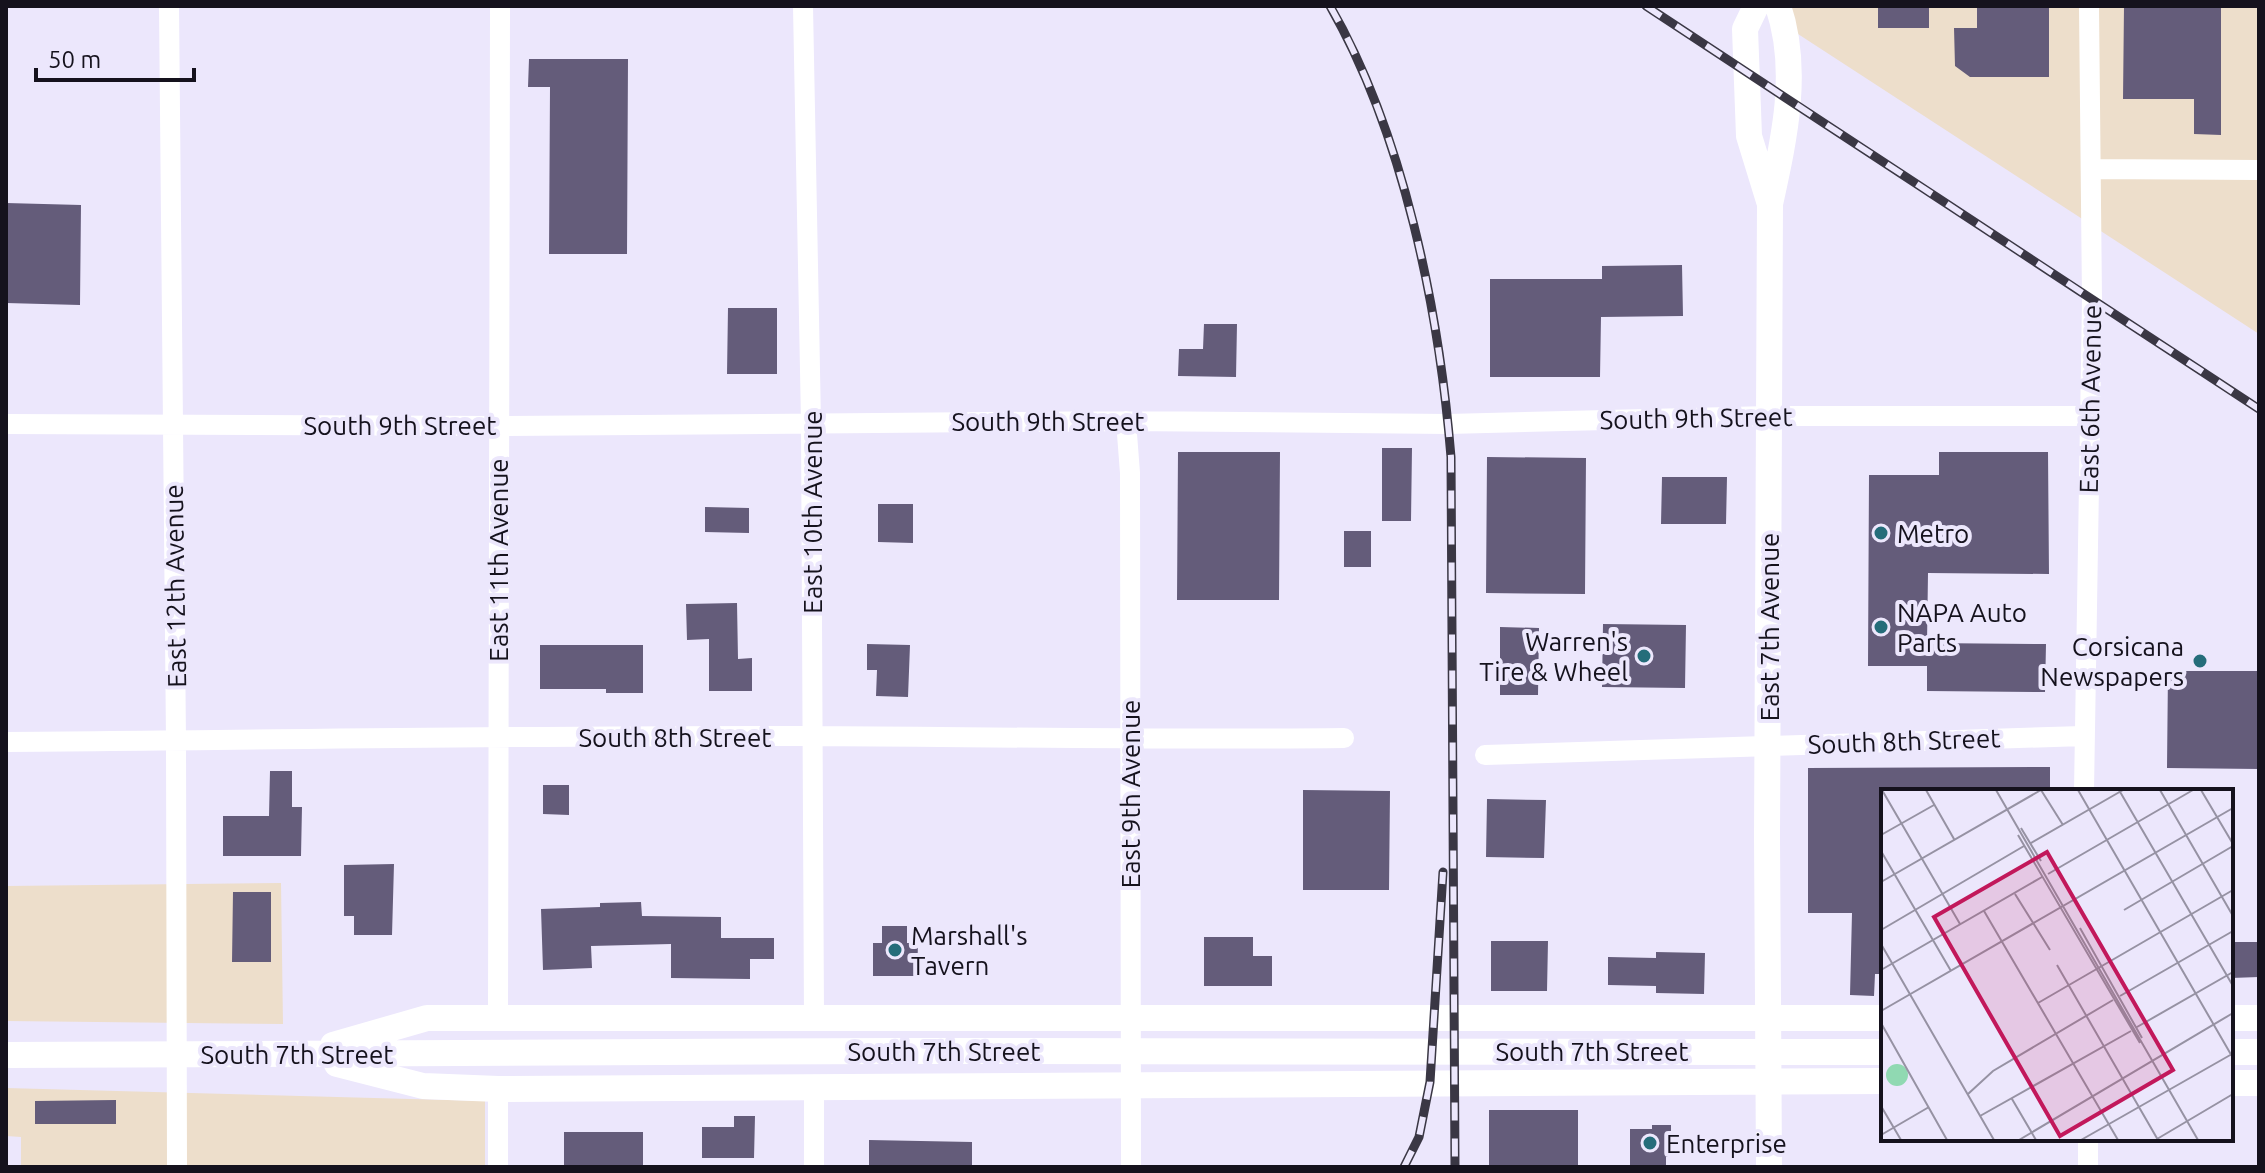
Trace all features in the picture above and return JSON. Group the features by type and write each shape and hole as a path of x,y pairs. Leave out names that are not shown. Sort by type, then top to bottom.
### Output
{"main road":[{"name":"East 7th Avenue","path":"1756,6 1745,29 1749,136 1770,204"},
{"name":"East 7th Avenue","path":"1769,1167 1770,204 1788,102 1788,33 1778,6"},
{"path":"298,1054 427,1018 1881,1018"},
{"path":"2233,1018 2259,1018"},
{"name":"South 7th Street","path":"6,1055 896,1051 1881,1052"},
{"path":"2233,1052 2259,1052"},
{"path":"298,1054 423,1086 498,1089 1881,1081"},
{"path":"2233,1083 2259,1083"}],"street":[{"name":"East 12th Avenue","path":"169,6 177,1167"},
{"name":"East 11th Avenue","path":"498,1017 500,6"},
{"name":"East 10th Avenue","path":"803,6 811,422 814,1017"},
{"name":"East 6th Avenue","path":"2084,789 2092,169 2089,6"},
{"path":"2092,169 2259,170"},
{"name":"South 9th Street","path":"6,424 499,426 1126,421 1448,424 1770,416 2090,416"},
{"name":"East 9th Avenue","path":"1126,421 1130,473 1131,1167"},
{"name":"South 8th Street","path":"6,742 813,736 1129,741 1344,738"},
{"name":"South 8th Street","path":"1485,755 2083,736"},
{"path":"814,1087 814,1167"},
{"path":"498,1089 498,1167"},
{"path":"2088,1141 2088,1167"}],"shaded area":[{"path":"1755,6 2259,6 2259,334"},
{"path":"281,883 283,1024 6,1021 6,886"},
{"path":"6,1088 485,1101 485,1167 21,1167 21,1137 6,1136"}],"building":[{"path":"1878,6 1929,6 1929,28 1878,28"},
{"path":"1977,6 2049,6 2049,77 1970,77 1955,66 1954,28 1977,28"},
{"path":"2124,6 2221,6 2221,135 2194,134 2194,99 2123,99"},
{"path":"529,59 628,59 627,254 549,254 550,87 528,87"},
{"path":"6,203 81,205 80,305 6,303"},
{"path":"1682,265 1683,316 1601,317 1600,377 1490,377 1490,279 1602,279 1602,266"},
{"path":"728,308 777,308 777,374 727,374"},
{"path":"1204,324 1237,324 1236,377 1178,376 1179,349 1203,349"},
{"path":"1382,448 1412,448 1411,521 1382,521"},
{"path":"1178,452 1280,452 1279,600 1177,600"},
{"path":"1939,452 2048,452 2049,574 1928,573 1927,643 2046,644 2045,692 1927,691 1927,666 1868,666 1869,475 1939,475"},
{"path":"1487,457 1586,458 1585,594 1486,593"},
{"path":"1662,477 1727,477 1726,524 1661,524"},
{"path":"878,504 913,504 913,543 878,542"},
{"path":"705,507 749,508 749,533 705,532"},
{"path":"1344,531 1371,531 1371,567 1344,567"},
{"path":"737,603 738,659 752,658 752,691 709,691 709,639 687,640 686,604"},
{"name":"Warren's Tire & Wheel","path":"1603,624 1686,625 1685,688 1602,687"},
{"path":"1500,627 1539,628 1538,695 1500,695"},
{"path":"867,644 910,645 908,697 876,696 877,670 867,670"},
{"path":"540,645 643,645 643,693 606,693 606,689 540,689"},
{"path":"2168,671 2259,671 2259,769 2167,768"},
{"path":"2050,767 2050,789 1881,789 1881,974 1875,974 1874,996 1850,995 1852,913 1808,913 1808,768"},
{"path":"270,771 292,771 292,807 302,807 301,856 223,856 223,816 269,816"},
{"path":"543,785 569,785 569,815 543,814"},
{"path":"1303,790 1390,791 1389,890 1303,890"},
{"path":"1487,799 1546,800 1544,858 1486,857"},
{"path":"394,864 392,935 354,935 354,916 344,916 344,865"},
{"path":"233,892 271,892 271,962 232,962"},
{"path":"641,902 642,916 721,917 721,938 774,938 774,959 750,959 750,979 671,978 671,944 591,946 592,968 543,970 541,909"},
{"name":"Marshall's Tavern","path":"882,926 907,926 907,943 918,943 917,976 873,976 873,943 882,943"},
{"path":"1204,937 1253,937 1253,956 1272,956 1272,986 1204,986"},
{"path":"1491,941 1548,941 1547,991 1491,991"},
{"path":"2233,942 2259,942 2259,977 2233,978"},
{"path":"1656,952 1705,953 1704,994 1656,993 1656,986 1608,985 1608,957 1656,958"},
{"path":"116,1100 116,1124 35,1124 35,1101"},
{"path":"1489,1110 1578,1110 1578,1167 1489,1167"},
{"path":"734,1116 755,1116 754,1158 702,1158 702,1127 734,1127"},
{"name":"Enterprise","path":"1652,1125 1671,1125 1671,1157 1666,1157 1666,1167 1630,1167 1630,1129 1652,1129"},
{"path":"564,1132 643,1132 643,1167 564,1167"},
{"path":"869,1140 972,1142 972,1167 869,1167"}],"railway":[{"path":"1330,6 1356,56 1398,167 1427,284 1445,401 1451,457 1455,1167"},
{"path":"1646,6 2259,409"},
{"path":"1404,1167 1419,1137 1430,1082 1443,872"}],"place":[{"name":"Metro","path":"1881,533"},
{"name":"NAPA Auto Parts","path":"1881,627"},
{"name":"Warren's Tire & Wheel","path":"1644,656"},
{"name":"Corsicana Newspapers","path":"2200,661"},
{"name":"Marshall's Tavern","path":"895,950"},
{"name":"Enterprise","path":"1650,1143"}]}
